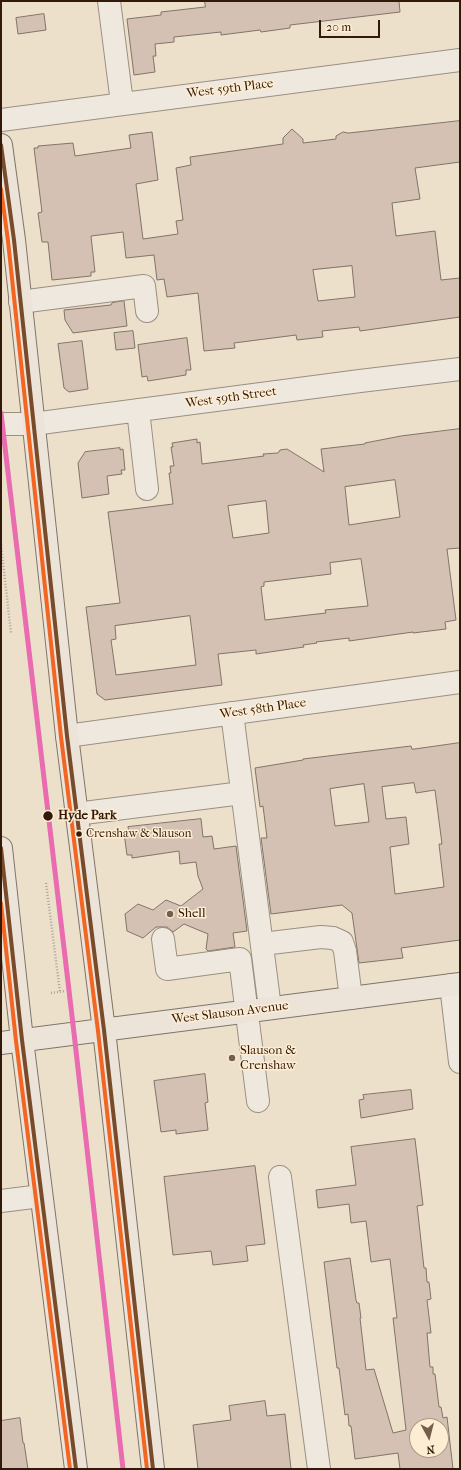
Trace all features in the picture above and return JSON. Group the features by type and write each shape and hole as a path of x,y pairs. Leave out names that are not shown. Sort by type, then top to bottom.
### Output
{"main road":[{"path":"1,145 14,240 67,736 104,1030 152,1469"},
{"path":"2,856 11,1041 41,1196 76,1469"},
{"name":"West Slauson Avenue","path":"11,1041 455,984"}],"street":[{"path":"109,1 122,104"},
{"name":"West 59th Place","path":"1,120 460,60"},
{"path":"19,295 149,271"},
{"path":"19,295 144,286 147,311"},
{"name":"West 59th Street","path":"1,424 33,424 460,369"},
{"path":"138,410 147,489"},
{"name":"West 58th Place","path":"67,736 460,682"},
{"path":"232,714 270,1008"},
{"path":"76,814 242,793"},
{"path":"262,944 322,937 333,938 342,942 345,950 351,998"},
{"path":"163,939 167,969 240,959 248,1011 258,1101"},
{"path":"455,984 460,1062"},
{"path":"280,1177 319,1469"},
{"path":"1,1201 41,1196"}],"path":[{"path":"1,544 11,633"},
{"path":"46,883 60,992"},
{"path":"51,993 65,991"}],"building":[{"path":"205,1 399,1 400,12 290,25 290,28 261,32 260,30 221,35 221,32 174,37 174,42 155,44 156,56 153,56 155,72 134,75 127,19 161,15 161,12 205,7"},
{"path":"44,14 46,30 18,34 16,18"},
{"path":"460,121 460,162 415,168 420,199 392,203 396,236 435,231 441,280 460,278 460,317 360,331 359,327 322,331 323,337 297,340 296,335 234,343 235,348 204,351 198,293 167,297 164,279 157,280 154,255 126,258 123,232 91,236 95,272 91,272 91,276 52,280 48,242 42,242 38,213 42,212 34,148 38,148 38,146 73,143 75,156 131,148 129,135 152,132 158,180 136,184 143,239 178,234 176,221 183,220 176,168 191,165 190,157 283,144 283,138 292,129 303,139 303,143 336,139 336,136 343,132 348,133","holes":["352,266 355,297 318,301 313,270"]},
{"path":"124,301 127,326 73,333 65,320 64,310 111,305 112,303"},
{"path":"133,331 135,348 116,350 114,333"},
{"path":"187,338 191,370 186,370 186,375 148,381 147,376 142,377 138,345"},
{"path":"82,341 88,389 69,392 64,388 58,344"},
{"path":"460,429 460,548 447,549 456,620 445,622 446,629 349,641 349,638 316,642 317,643 303,645 304,647 256,654 256,650 218,654 222,685 105,700 97,694 86,607 120,603 108,512 173,504 169,473 171,473 170,466 174,466 171,447 173,447 172,443 197,439 197,443 200,442 202,464 264,456 263,454 278,453 280,450 287,449 324,472 321,449 365,444 401,436","holes":["395,480 400,517 349,525 345,487","266,501 269,533 233,538 228,506","361,559 368,606 325,610 326,613 265,620 261,587 264,586 264,582 331,574 330,563","190,616 196,665 116,675 111,640 116,639 115,626"]},
{"path":"120,448 120,450 123,449 125,470 121,470 122,474 107,476 109,494 82,498 78,463 85,452"},
{"path":"460,743 460,940 401,948 403,958 359,963 352,913 342,905 271,914 261,838 267,838 263,806 260,807 255,768 303,759 411,746 412,749","holes":["414,783 416,793 435,790 442,844 439,844 444,887 395,894 390,847 409,844 406,817 386,819 382,787","364,784 369,822 335,826 330,789"]},
{"path":"201,819 203,837 212,836 214,849 236,846 247,931 233,933 235,947 208,951 206,949 208,934 184,924 173,932 167,927 156,927 143,938 127,931 125,914 138,904 153,910 166,900 181,906 203,889 198,876 196,862 180,864 179,851 132,858 132,855 127,855 124,833 129,832 128,827"},
{"path":"205,1074 208,1102 205,1103 208,1130 176,1134 176,1130 161,1132 154,1081"},
{"path":"411,1090 413,1109 361,1118 359,1100 364,1099 363,1095"},
{"path":"415,1139 423,1205 417,1206 424,1268 426,1268 427,1282 429,1282 431,1299 427,1300 431,1333 427,1333 430,1367 433,1367 433,1374 435,1374 439,1407 441,1407 443,1418 409,1418 409,1458 449,1458 449,1434 453,1469 400,1469 398,1453 355,1459 351,1426 349,1426 348,1414 345,1415 339,1368 337,1368 324,1262 350,1258 356,1300 357,1303 359,1303 366,1370 374,1369 393,1433 406,1430 393,1318 397,1318 390,1259 371,1262 366,1221 351,1223 349,1204 318,1208 316,1190 356,1185 351,1147"},
{"path":"255,1166 265,1244 246,1246 248,1261 213,1265 211,1251 173,1255 164,1177"},
{"path":"265,1401 267,1416 285,1414 291,1469 198,1469 193,1425 231,1420 229,1406"},
{"path":"20,1418 28,1469 1,1469 1,1421"}],"transit line":[{"path":"1,145 14,240 67,736 104,1030 153,1469"},
{"path":"1,189 8,241 61,737 98,1031 147,1469"},
{"path":"1,413 74,1033 123,1469"},
{"path":"1,848 22,1040 76,1469"},
{"path":"1,903 16,1041 70,1469"}],"place":[{"name":"Hyde Park","path":"48,816"},
{"name":"Crenshaw & Slauson","path":"79,834"},
{"name":"Shell","path":"170,914"},
{"name":"Slauson & Crenshaw","path":"232,1058"}]}
